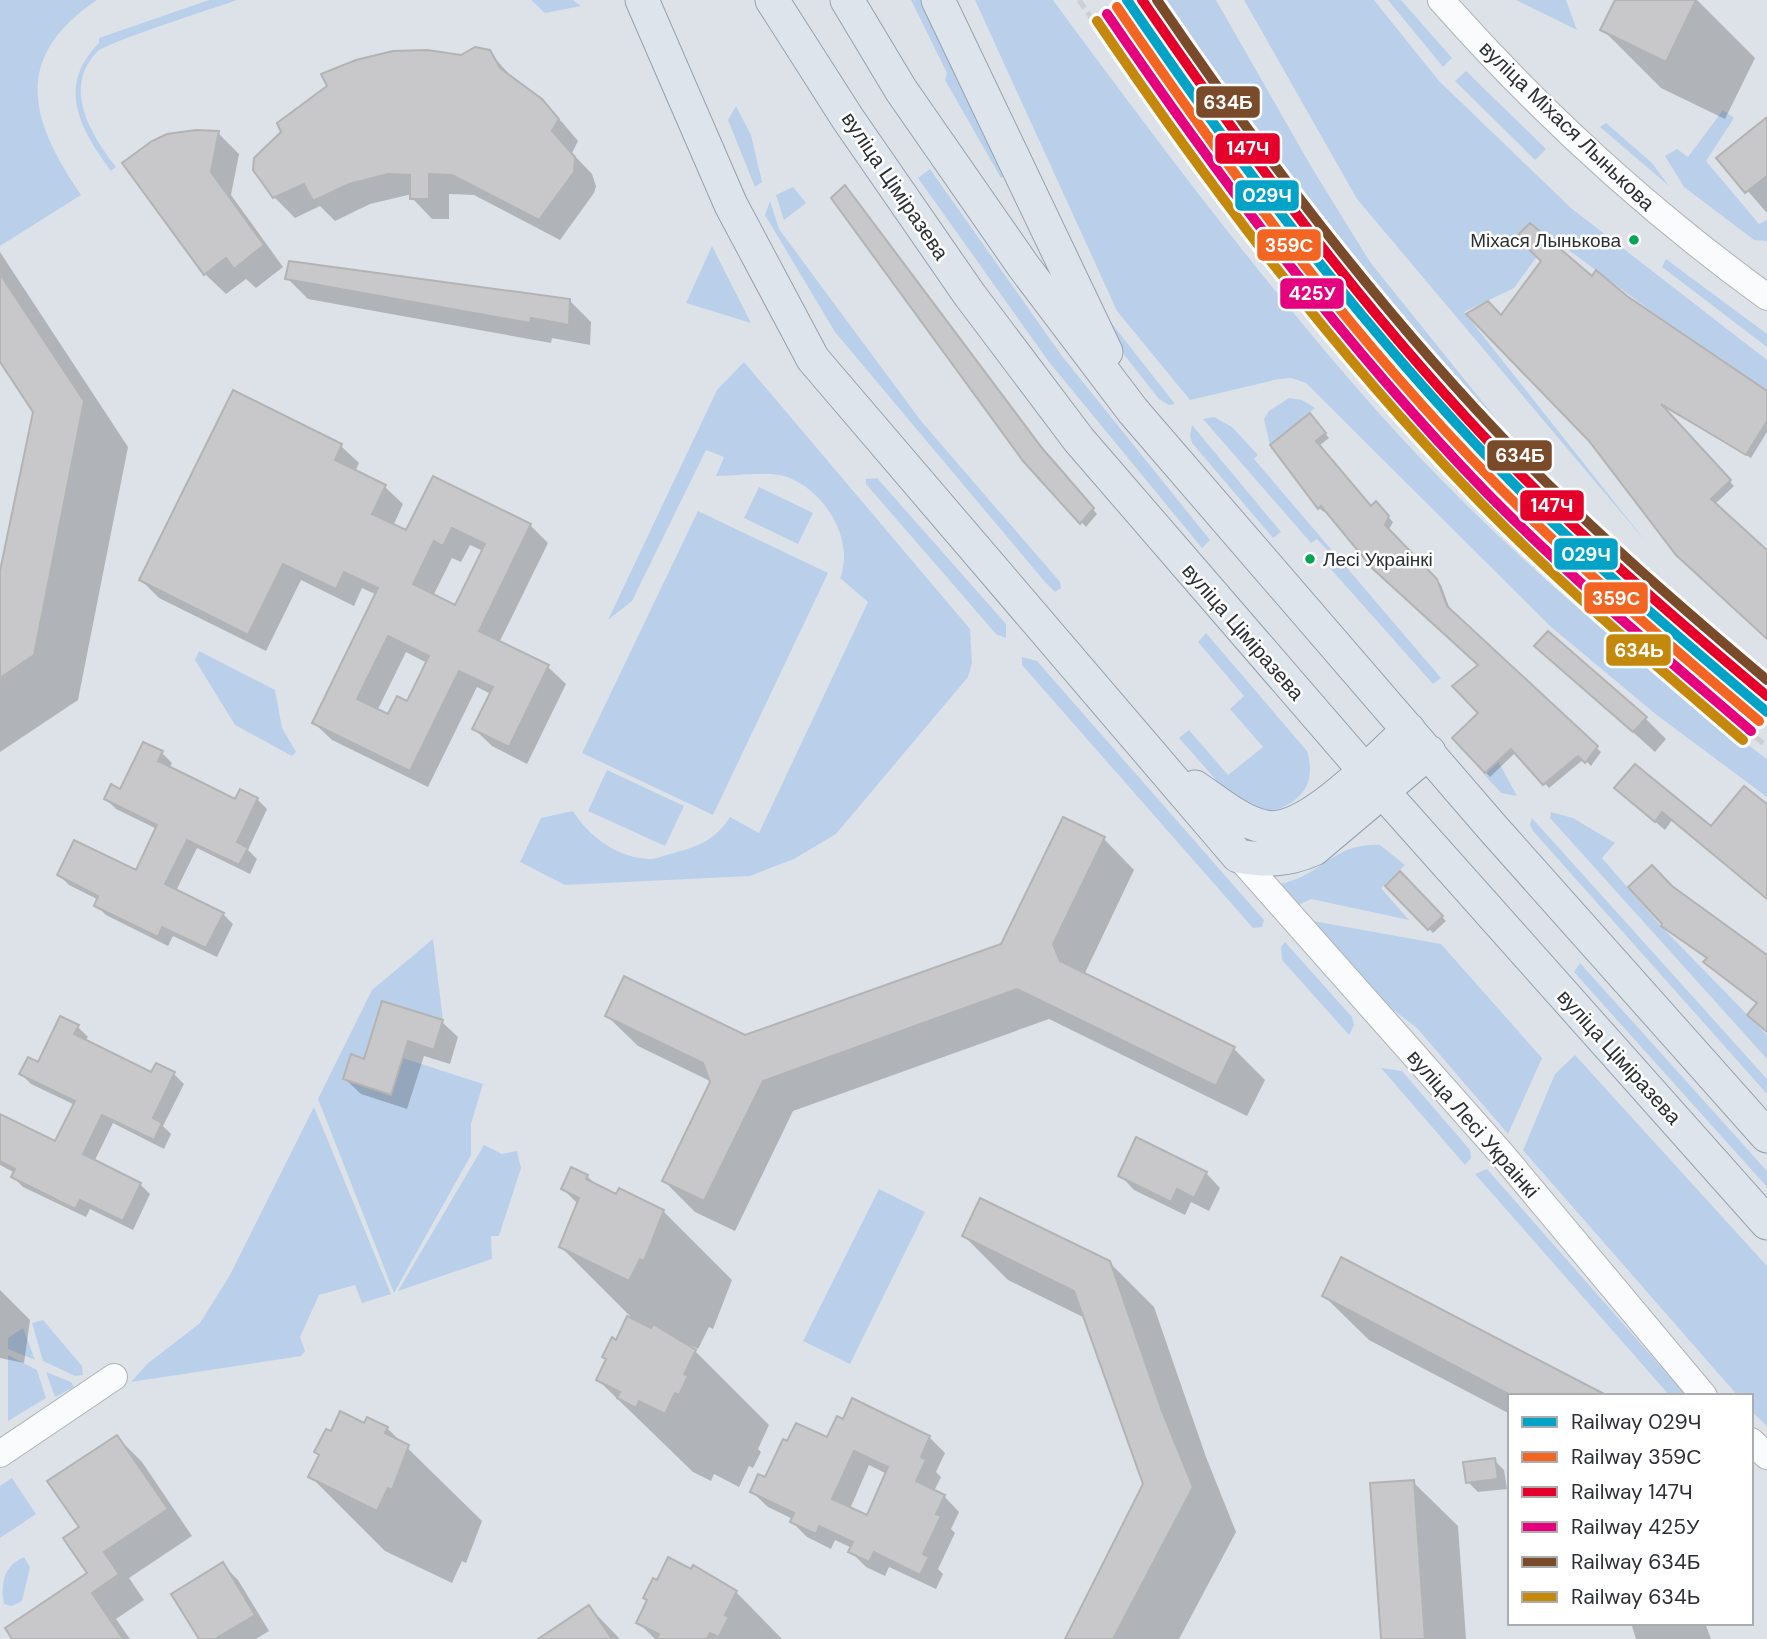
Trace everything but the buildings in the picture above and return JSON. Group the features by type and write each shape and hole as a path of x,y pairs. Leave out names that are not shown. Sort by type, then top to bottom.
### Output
{"main road":[{"path":"642,0 731,205 813,359 1040,626 1167,769 1238,856 1272,862 1294,857 1333,836 1374,781 1419,741"},
{"name":"вуліца Ціміразева","path":"772,0 848,119 969,294 1079,440 1374,781 1767,1223"},
{"path":"847,0 901,90 1024,267 1133,411 1491,826 1767,1136"},
{"path":"938,0 1133,411"},
{"path":"1167,769 1240,817 1265,827 1284,827 1374,781"}],"street":[{"name":"вуліца Міхася Лынькова","path":"1441,0 1588,152 1656,212 1767,297"},
{"name":"вуліца Лесі Украінкі","path":"1238,856 1500,1152 1702,1394"},
{"path":"0,1454 114,1377"},
{"path":"1753,1443 1767,1455"}],"shaded area":[{"path":"0,0 97,0 70,22 51,44 41,67 38,91 41,116 50,141 81,195 0,246"},
{"path":"209,0 237,0 105,47 97,52 87,66 81,96 84,111 98,141 116,167 111,171 90,140 77,108 78,76 86,59 99,43 99,38"},
{"path":"531,0 573,0 581,6 545,13"},
{"path":"911,0 923,0 1005,175 1001,178 945,80 947,73"},
{"path":"975,0 1053,0 1251,261 1377,411 1467,506 1563,595 1715,720 1767,759 1767,797 1658,716 1550,626 1306,383 1291,378 1279,379 1190,400 1117,311"},
{"path":"1138,0 1216,0 1312,168 1370,262 1510,436 1710,655 1556,518 1432,388 1253,163 1188,75"},
{"path":"1244,0 1374,0 1439,81 1571,208 1767,360 1767,391 1651,311 1551,237 1514,288 1464,312 1646,542 1357,199"},
{"path":"1388,0 1401,0 1452,58 1443,67"},
{"path":"1516,0 1566,0 1577,30"},
{"path":"1466,71 1546,149 1535,160 1455,81"},
{"path":"736,106 751,135 762,182 755,187 728,120"},
{"path":"1723,110 1734,118 1706,161 1759,224 1767,220 1767,241 1754,240 1684,187 1665,156 1677,149 1688,157"},
{"path":"1606,123 1652,163 1669,186 1600,127"},
{"path":"930,169 1062,356 1210,540 1202,548 1049,362 918,178"},
{"path":"793,187 806,203 784,220 776,195"},
{"path":"770,201 779,229 921,421 1060,582 1061,588 1055,592 1045,582 835,332 765,215"},
{"path":"712,246 751,323 686,303"},
{"path":"1666,259 1767,334 1767,347 1662,267"},
{"path":"1091,291 1113,325 1175,404 1169,405 1159,399 1107,333"},
{"path":"744,362 970,629 972,663 968,677 836,834 794,859 750,876 565,885 520,862 541,818 573,811 587,829 606,844 627,855 650,859 700,844 714,836 730,817 759,833 868,602 840,578 844,563 840,533 833,518 813,493 781,475 716,476 724,457 706,450 632,601 608,620 717,390"},
{"path":"1289,398 1302,400 1315,408 1270,445 1264,419 1269,411"},
{"path":"1214,417 1232,427 1258,455 1254,459 1441,678 1433,684 1329,567 1337,561 1317,539 1311,543 1203,419"},
{"path":"1192,425 1281,532 1273,538 1192,443"},
{"path":"877,478 1006,624 1006,638 996,634 866,484 866,479"},
{"path":"759,487 813,513 798,544 744,518"},
{"path":"698,511 828,573 713,815 582,753"},
{"path":"1206,633 1307,751 1310,763 1308,783 1298,798 1280,809 1269,813 1232,798 1179,738 1189,730 1228,775 1263,747 1230,709 1244,696 1198,642"},
{"path":"199,651 275,690 282,728 296,752 292,756 235,725 195,660"},
{"path":"1022,657 1037,661 1264,920 1262,927 1253,928 1022,665"},
{"path":"1498,761 1517,796 1501,793 1482,772 1485,773"},
{"path":"607,770 684,806 665,846 588,811"},
{"path":"1551,812 1573,818 1615,843 1602,858 1661,926 1767,1035 1767,1059 1550,818"},
{"path":"1532,818 1767,1079 1767,1094 1534,832 1530,825"},
{"path":"1380,845 1405,865 1381,888 1409,920 1311,899 1294,907 1275,885 1304,875 1350,849"},
{"path":"1313,921 1441,944 1542,1058 1508,1134 1417,1028 1375,996 1312,928"},
{"path":"433,939 443,1020 382,1001 364,1059 351,1055 344,1079 391,1094 403,1058 483,1084 471,1124 471,1155 394,1293 318,1099 372,990"},
{"path":"1285,942 1352,1017 1354,1025 1349,1035 1282,960 1281,947"},
{"path":"1580,963 1767,1171 1767,1187 1574,972"},
{"path":"1575,1055 1767,1266 1767,1426 1753,1413 1753,1394 1736,1394 1523,1150 1555,1074"},
{"path":"1381,1068 1402,1071 1470,1150 1471,1158 1465,1165"},
{"path":"314,1107 391,1294 362,1303 355,1285 319,1295 300,1337 305,1351 301,1356 131,1382 147,1364 200,1323 230,1275"},
{"path":"484,1145 502,1154 517,1151 521,1168 499,1236 491,1236 492,1259 398,1291"},
{"path":"1487,1169 1683,1394 1668,1394 1475,1174"},
{"path":"879,1189 925,1212 850,1364 803,1341"},
{"path":"43,1320 82,1366 83,1375 75,1376 43,1361 32,1323"},
{"path":"23,1328 35,1360 8,1349 8,1338"},
{"path":"8,1355 37,1370 46,1398 8,1421"},
{"path":"46,1372 71,1382 74,1387 55,1397"},
{"path":"12,1478 36,1514 0,1538 0,1486"},
{"path":"24,1557 30,1567 22,1601 12,1606 4,1604 5,1576 12,1565"}],"railway":[{"path":"1079,0 1232,212 1314,315 1400,413 1486,502 1576,587 1670,669 1767,746"}],"rail line":[{"name":"029Ч","path":"1127,0 1258,184 1351,302 1449,416 1501,471 1598,565 1767,712"},
{"name":"147Ч","path":"1142,0 1317,240 1460,411 1511,465 1604,555 1767,696"},
{"name":"634Б","path":"1157,0 1198,60 1328,235 1470,403 1520,456 1610,543 1767,680"},
{"name":"359С","path":"1117,7 1204,132 1296,254 1392,372 1443,429 1559,546 1759,721"},
{"name":"425У","path":"1107,14 1194,138 1285,260 1432,434 1548,553 1751,731"},
{"name":"634Ь","path":"1097,21 1184,146 1276,268 1373,386 1476,498 1540,561 1606,622 1743,740"}],"place":[{"name":"Міхася Лынькова","path":"1634,240"},
{"name":"Лесі Украінкі","path":"1310,559"}]}
